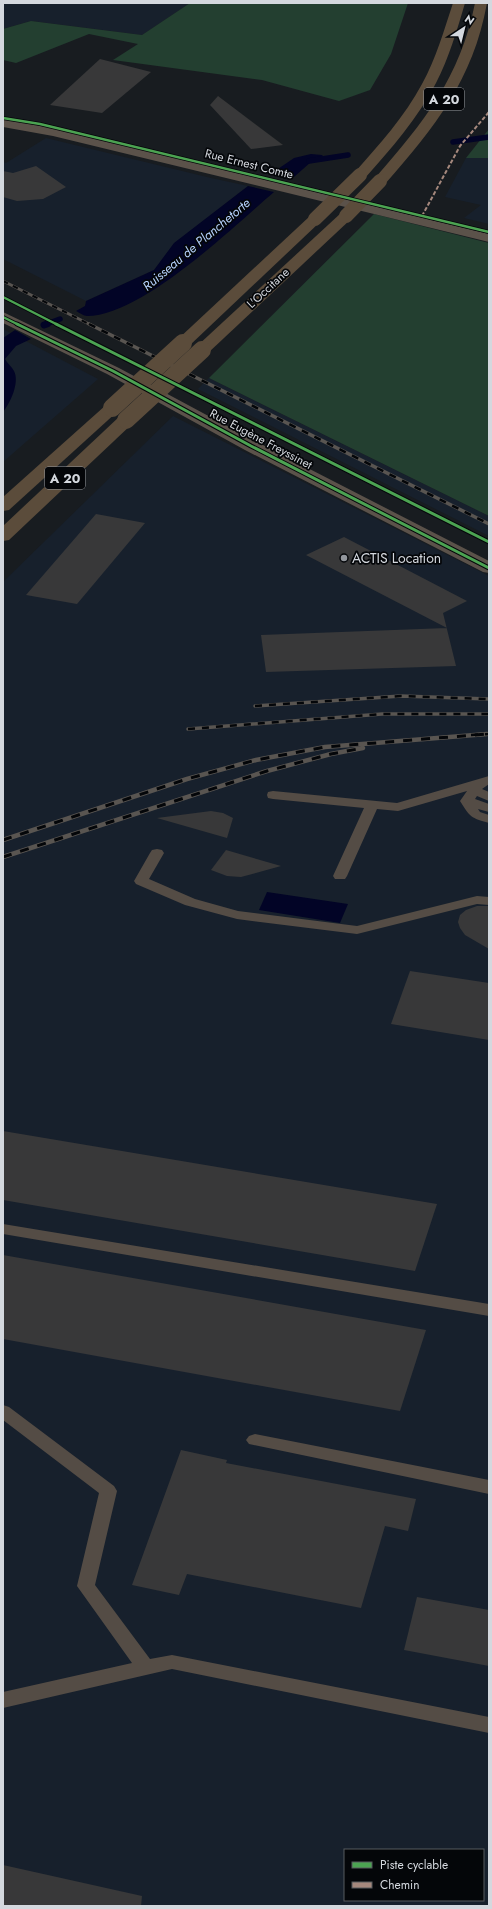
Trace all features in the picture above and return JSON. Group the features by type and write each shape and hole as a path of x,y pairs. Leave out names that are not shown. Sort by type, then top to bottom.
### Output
{"highway":[{"name":"L'Occitane","path":"3,506 183,343 360,175 403,124 429,84 445,47 459,3"},
{"name":"L'Occitane","path":"3,536 346,216 380,181 426,126 454,82 469,51 481,3"}],"street":[{"name":"Rue Ernest Comte","path":"3,118 40,124 489,232"},
{"name":"Rue Ernest Comte","path":"3,123 60,133 489,238"},
{"name":"Rue Eugène Freyssinet","path":"3,317 113,371 251,446 489,568"}],"lane":[{"path":"470,796 487,780"},
{"path":"273,795 398,807 487,780"},
{"path":"470,796 489,797"},
{"path":"470,796 489,808"},
{"path":"470,796 475,815 489,826"},
{"path":"340,876 372,804"},
{"path":"475,815 489,819"},
{"path":"157,853 141,881 190,902 237,915 357,930 477,900 489,901"},
{"path":"3,1229 489,1310"},
{"path":"3,1411 108,1491 86,1586 146,1668"},
{"path":"255,1440 489,1487"},
{"path":"3,1700 172,1662 489,1725"}],"shaded area":[{"path":"3,3 190,3 142,35 31,21 3,29"},
{"path":"46,138 248,186 175,243 154,270 86,301 3,259 3,162 6,163"},
{"path":"466,158 489,158 489,224 464,218 481,205 445,197"},
{"path":"3,329 98,379 3,462"},
{"path":"209,378 489,516 489,536 198,389"},
{"path":"173,416 489,576 489,1906 3,1906 3,582"}],"green space":[{"path":"190,3 408,3 391,54 370,90 339,101 262,80 113,60 138,44 89,34 16,63 3,60 3,29 31,21 142,35"},
{"path":"489,129 489,158 466,158"},
{"path":"374,214 489,243 489,516 209,378"}],"water":[{"path":"311,154 323,156 311,162 294,177 272,173 294,158"},
{"path":"248,186 274,192 211,247 160,286 134,302 109,312 87,316 76,311 85,306 86,301 154,270 174,243"},
{"path":"15,330 31,339 16,346 5,359 14,371 16,381 9,403 3,412 3,338"},
{"path":"267,892 348,904 340,923 259,910"}],"building":[{"path":"100,59 151,72 102,113 50,105"},
{"path":"218,96 283,145 251,149 210,105"},
{"path":"36,166 66,187 43,199 17,201 3,197 3,171 13,173"},
{"path":"96,514 145,523 77,604 26,595"},
{"path":"344,537 467,601 443,613 447,628 306,555"},
{"path":"447,628 456,666 266,672 261,635"},
{"path":"211,811 223,813 233,818 227,838 157,818"},
{"path":"226,850 281,866 241,877 227,876 211,870"},
{"path":"477,906 489,906 489,949 465,935 458,922 460,915 466,910"},
{"path":"410,971 489,983 489,1040 391,1024"},
{"path":"3,1131 437,1204 415,1271 3,1200"},
{"path":"3,1255 426,1330 400,1411 3,1339"},
{"path":"181,1450 227,1460 226,1463 416,1499 408,1531 385,1526 361,1608 187,1574 179,1595 132,1585"},
{"path":"417,1597 489,1610 489,1666 404,1650"},
{"path":"3,1865 142,1896 141,1906 3,1906"}],"waterway":[{"name":"Ruisseau de Planchetorte","path":"453,142 489,137"},
{"name":"Ruisseau de Planchetorte","path":"309,161 348,155"},
{"name":"Ruisseau de Planchetorte","path":"47,324 44,325 60,319"}],"railway":[{"path":"3,281 489,524"},
{"path":"255,706 401,696 489,699"},
{"path":"188,729 382,714 489,714"},
{"path":"3,840 187,779 256,760 325,747 482,734"},
{"path":"471,735 482,734"},
{"path":"482,734 487,734"},
{"path":"482,734 489,734"},
{"path":"3,857 267,771 331,754 363,748"}],"marked path":[{"path":"422,216 460,146 489,112"}],"cycle path":[{"path":"3,118 40,124 489,232"},
{"path":"3,297 489,542"},
{"path":"3,317 113,371 251,446 489,568"}],"place":[{"name":"ACTIS Location","path":"344,558"}]}
